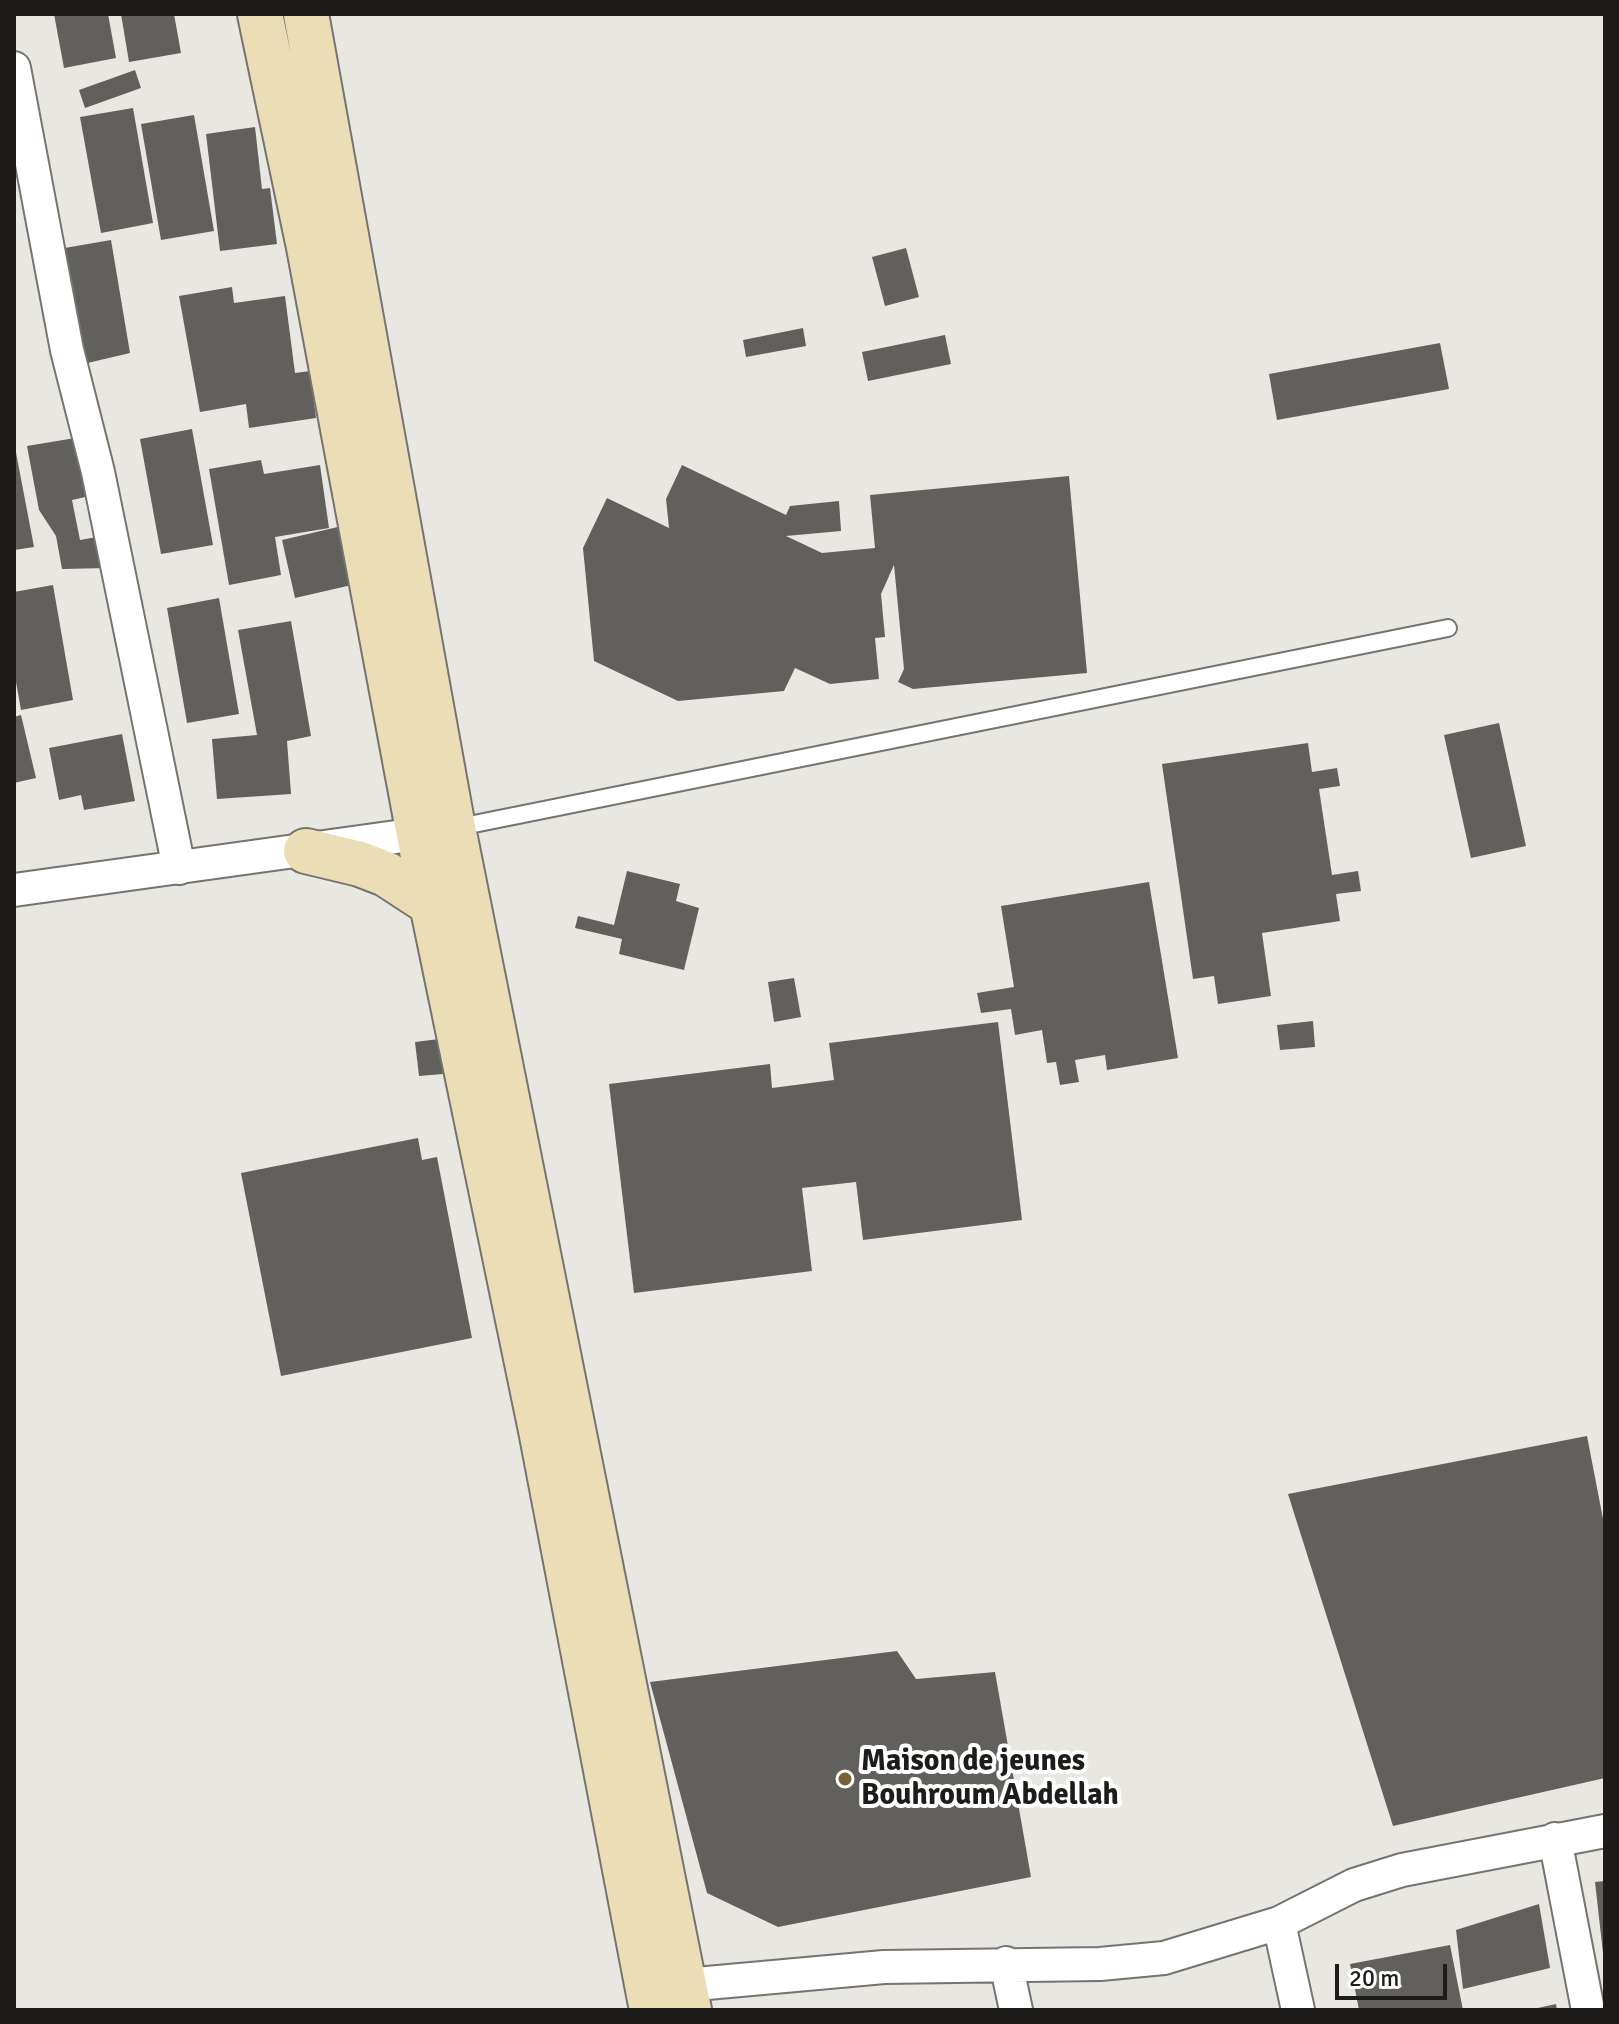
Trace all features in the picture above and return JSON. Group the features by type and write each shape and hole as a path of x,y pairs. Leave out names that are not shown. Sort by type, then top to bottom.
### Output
{"main road":[{"path":"260,14 436,832 675,2002"},
{"path":"306,14 436,832 432,904 541,1430 675,2002"},
{"path":"306,851 334,856 386,874 432,904"}],"street":[{"path":"14,68 67,350 98,472 179,868"},
{"path":"14,890 436,832"},
{"path":"675,2002 884,1967 1100,1964 1164,1958 1279,1923 1354,1885 1390,1873 1605,1831"},
{"path":"1555,1839 1588,2010"},
{"path":"1279,1923 1298,2010"},
{"path":"1006,1963 1016,2010"}],"lane":[{"path":"436,832 1448,628"}],"building":[{"path":"54,14 108,14 116,58 64,68"},
{"path":"121,14 174,14 181,53 129,62"},
{"path":"135,70 141,88 85,108 79,90"},
{"path":"133,108 153,223 101,233 80,117"},
{"path":"194,115 214,231 161,240 141,124"},
{"path":"255,127 262,189 270,188 277,244 220,251 206,134"},
{"path":"111,240 130,353 79,365 59,249"},
{"path":"906,248 919,297 885,306 872,257"},
{"path":"232,287 234,303 285,296 295,373 310,371 316,418 249,428 246,404 200,412 179,296"},
{"path":"803,328 806,346 746,357 743,340"},
{"path":"945,335 951,364 868,381 862,352"},
{"path":"1440,343 1449,389 1277,420 1269,374"},
{"path":"192,429 213,545 161,554 140,439"},
{"path":"81,437 94,495 72,500 80,540 97,537 107,568 62,569 56,536 39,510 27,446"},
{"path":"14,442 34,547 14,550"},
{"path":"261,460 264,474 320,465 329,528 275,537 281,575 229,585 209,469"},
{"path":"682,465 786,515 790,506 839,501 841,531 786,536 822,553 875,548 870,495 1069,476 1087,673 913,689 898,682 904,669 894,565 881,594 885,637 875,638 879,679 830,684 795,668 784,691 678,701 594,661 583,548 607,498 669,528 666,499"},
{"path":"342,526 356,584 295,598 282,540"},
{"path":"53,585 73,700 21,710 14,671 14,592"},
{"path":"219,598 239,714 187,723 167,608"},
{"path":"291,621 311,736 287,741 291,794 217,799 212,739 257,735 238,630"},
{"path":"21,715 36,778 14,783 14,717"},
{"path":"1499,723 1526,846 1471,858 1444,735"},
{"path":"122,734 135,801 84,810 81,795 59,800 49,748"},
{"path":"1308,743 1312,772 1337,768 1340,786 1319,789 1332,875 1358,871 1361,891 1336,894 1340,921 1262,933 1271,996 1218,1004 1214,976 1193,979 1162,764"},
{"path":"627,871 680,884 676,901 699,908 684,970 619,954 622,939 575,928 578,916 614,925"},
{"path":"1149,882 1178,1058 1107,1070 1105,1055 1075,1060 1079,1082 1060,1085 1056,1062 1047,1063 1042,1030 1015,1035 1011,1009 981,1013 977,993 1014,987 1001,906"},
{"path":"794,978 801,1017 774,1022 768,982"},
{"path":"1313,1021 1315,1047 1280,1050 1277,1025"},
{"path":"998,1022 1022,1220 863,1240 856,1182 802,1188 812,1271 634,1293 609,1084 770,1064 772,1088 834,1080 829,1043"},
{"path":"439,1039 443,1074 419,1076 415,1042"},
{"path":"418,1138 422,1160 437,1157 472,1338 281,1376 241,1173"},
{"path":"1587,1436 1605,1529 1605,1778 1393,1826 1288,1494"},
{"name":"Maison de jeunes Bouhroum Abdellah","path":"897,1651 916,1679 995,1672 1031,1877 778,1927 707,1893 650,1682"},
{"path":"1605,1881 1605,1953 1603,1953 1595,1882"},
{"path":"1539,1904 1550,1968 1463,1989 1456,1930"},
{"path":"1450,1945 1463,2010 1359,2010 1350,1964"},
{"path":"1556,2004 1557,2010 1533,2009"}],"place":[{"name":"Maison de jeunes Bouhroum Abdellah","path":"845,1779"}]}
